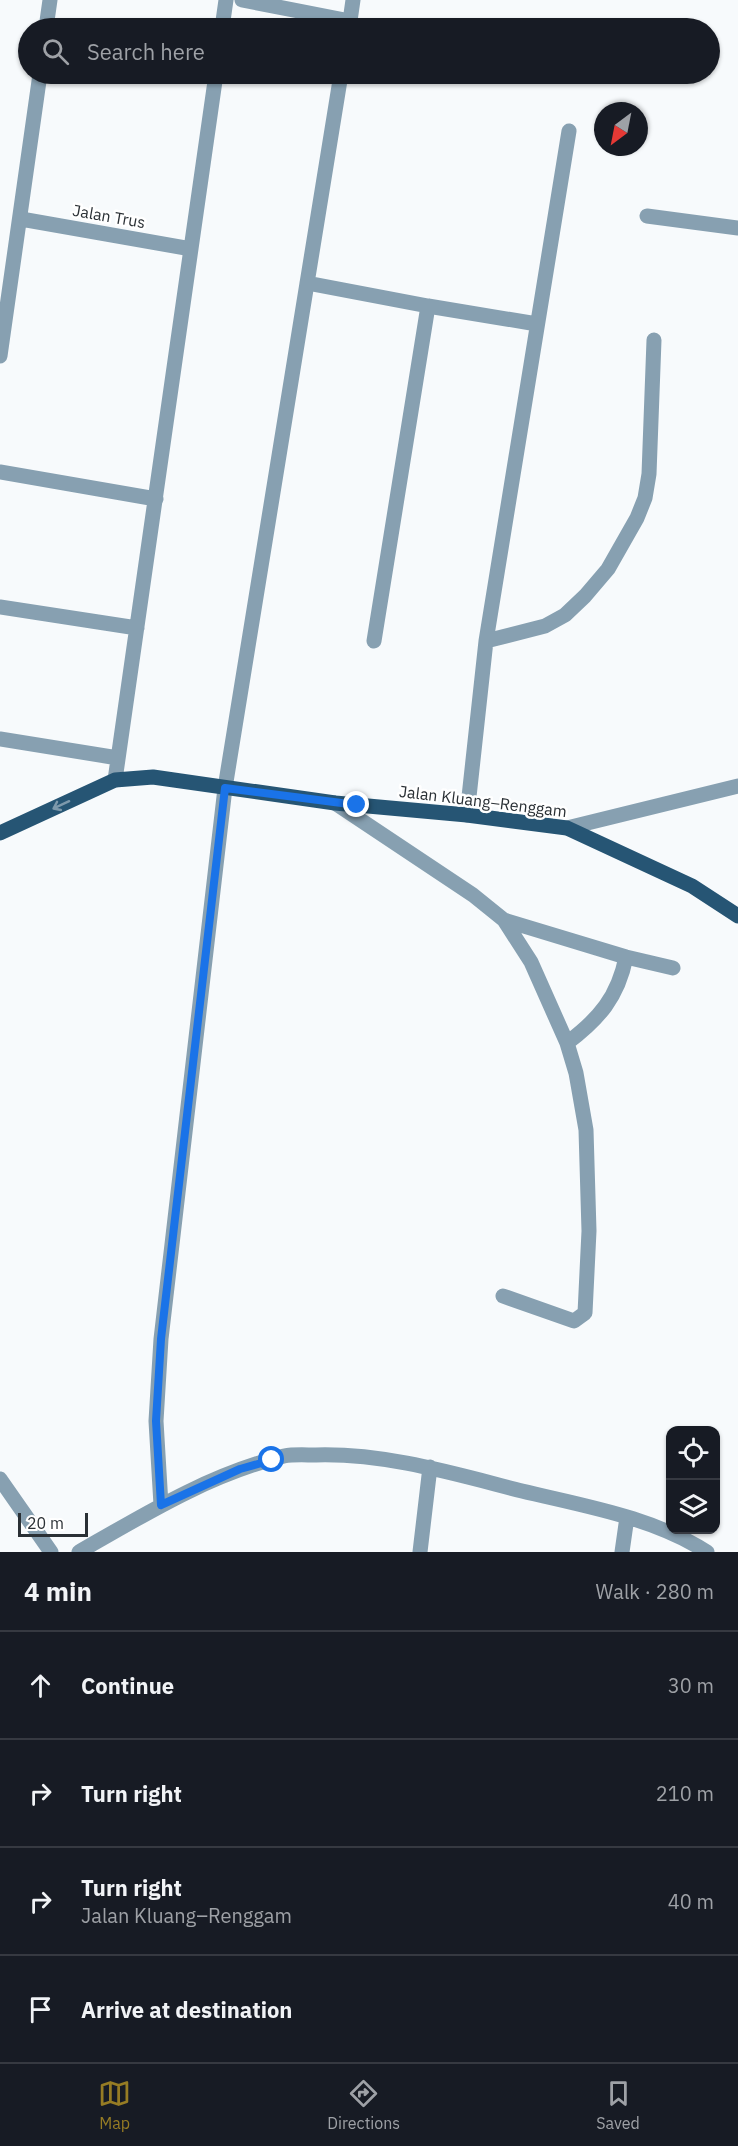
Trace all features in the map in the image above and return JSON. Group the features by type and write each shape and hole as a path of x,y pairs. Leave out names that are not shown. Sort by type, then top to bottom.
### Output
{"main road":[{"name":"Jalan Kluang–Renggam","path":"0,833 115,780 153,777 334,803 467,815 567,828 692,886 738,916"}],"street":[{"path":"47,18 50,0"},
{"path":"223,18 226,0"},
{"path":"350,18 353,0"},
{"path":"248,1 328,18"},
{"path":"0,356 39,84"},
{"path":"115,780 215,84"},
{"path":"161,1505 156,1421 161,1339 225,788 339,84"},
{"path":"467,815 486,641 569,132"},
{"path":"648,216 738,228"},
{"name":"Jalan Trus","path":"21,219 191,249"},
{"path":"307,283 537,324"},
{"path":"374,641 428,306"},
{"path":"486,641 545,626 565,615 608,569 637,519 645,498 650,474 654,340"},
{"path":"0,472 156,499"},
{"path":"0,607 137,628"},
{"path":"0,739 118,758"},
{"path":"567,828 738,786"},
{"path":"334,803 473,895 504,920 531,962 567,1043 576,1073 587,1140 589,1231 585,1313 574,1321 503,1296"},
{"path":"504,920 626,957 673,968"},
{"path":"567,1043 598,1016 614,996 622,977 626,957"},
{"path":"79,1552 161,1505 240,1469 287,1455 339,1454 430,1467 627,1517 669,1532 707,1552"},
{"path":"420,1552 430,1467"},
{"path":"0,1479 51,1552"},
{"path":"622,1552 627,1517"}],"route":[{"path":"272,1460 240,1469 161,1505 156,1421 161,1339 225,788 357,805"}]}
